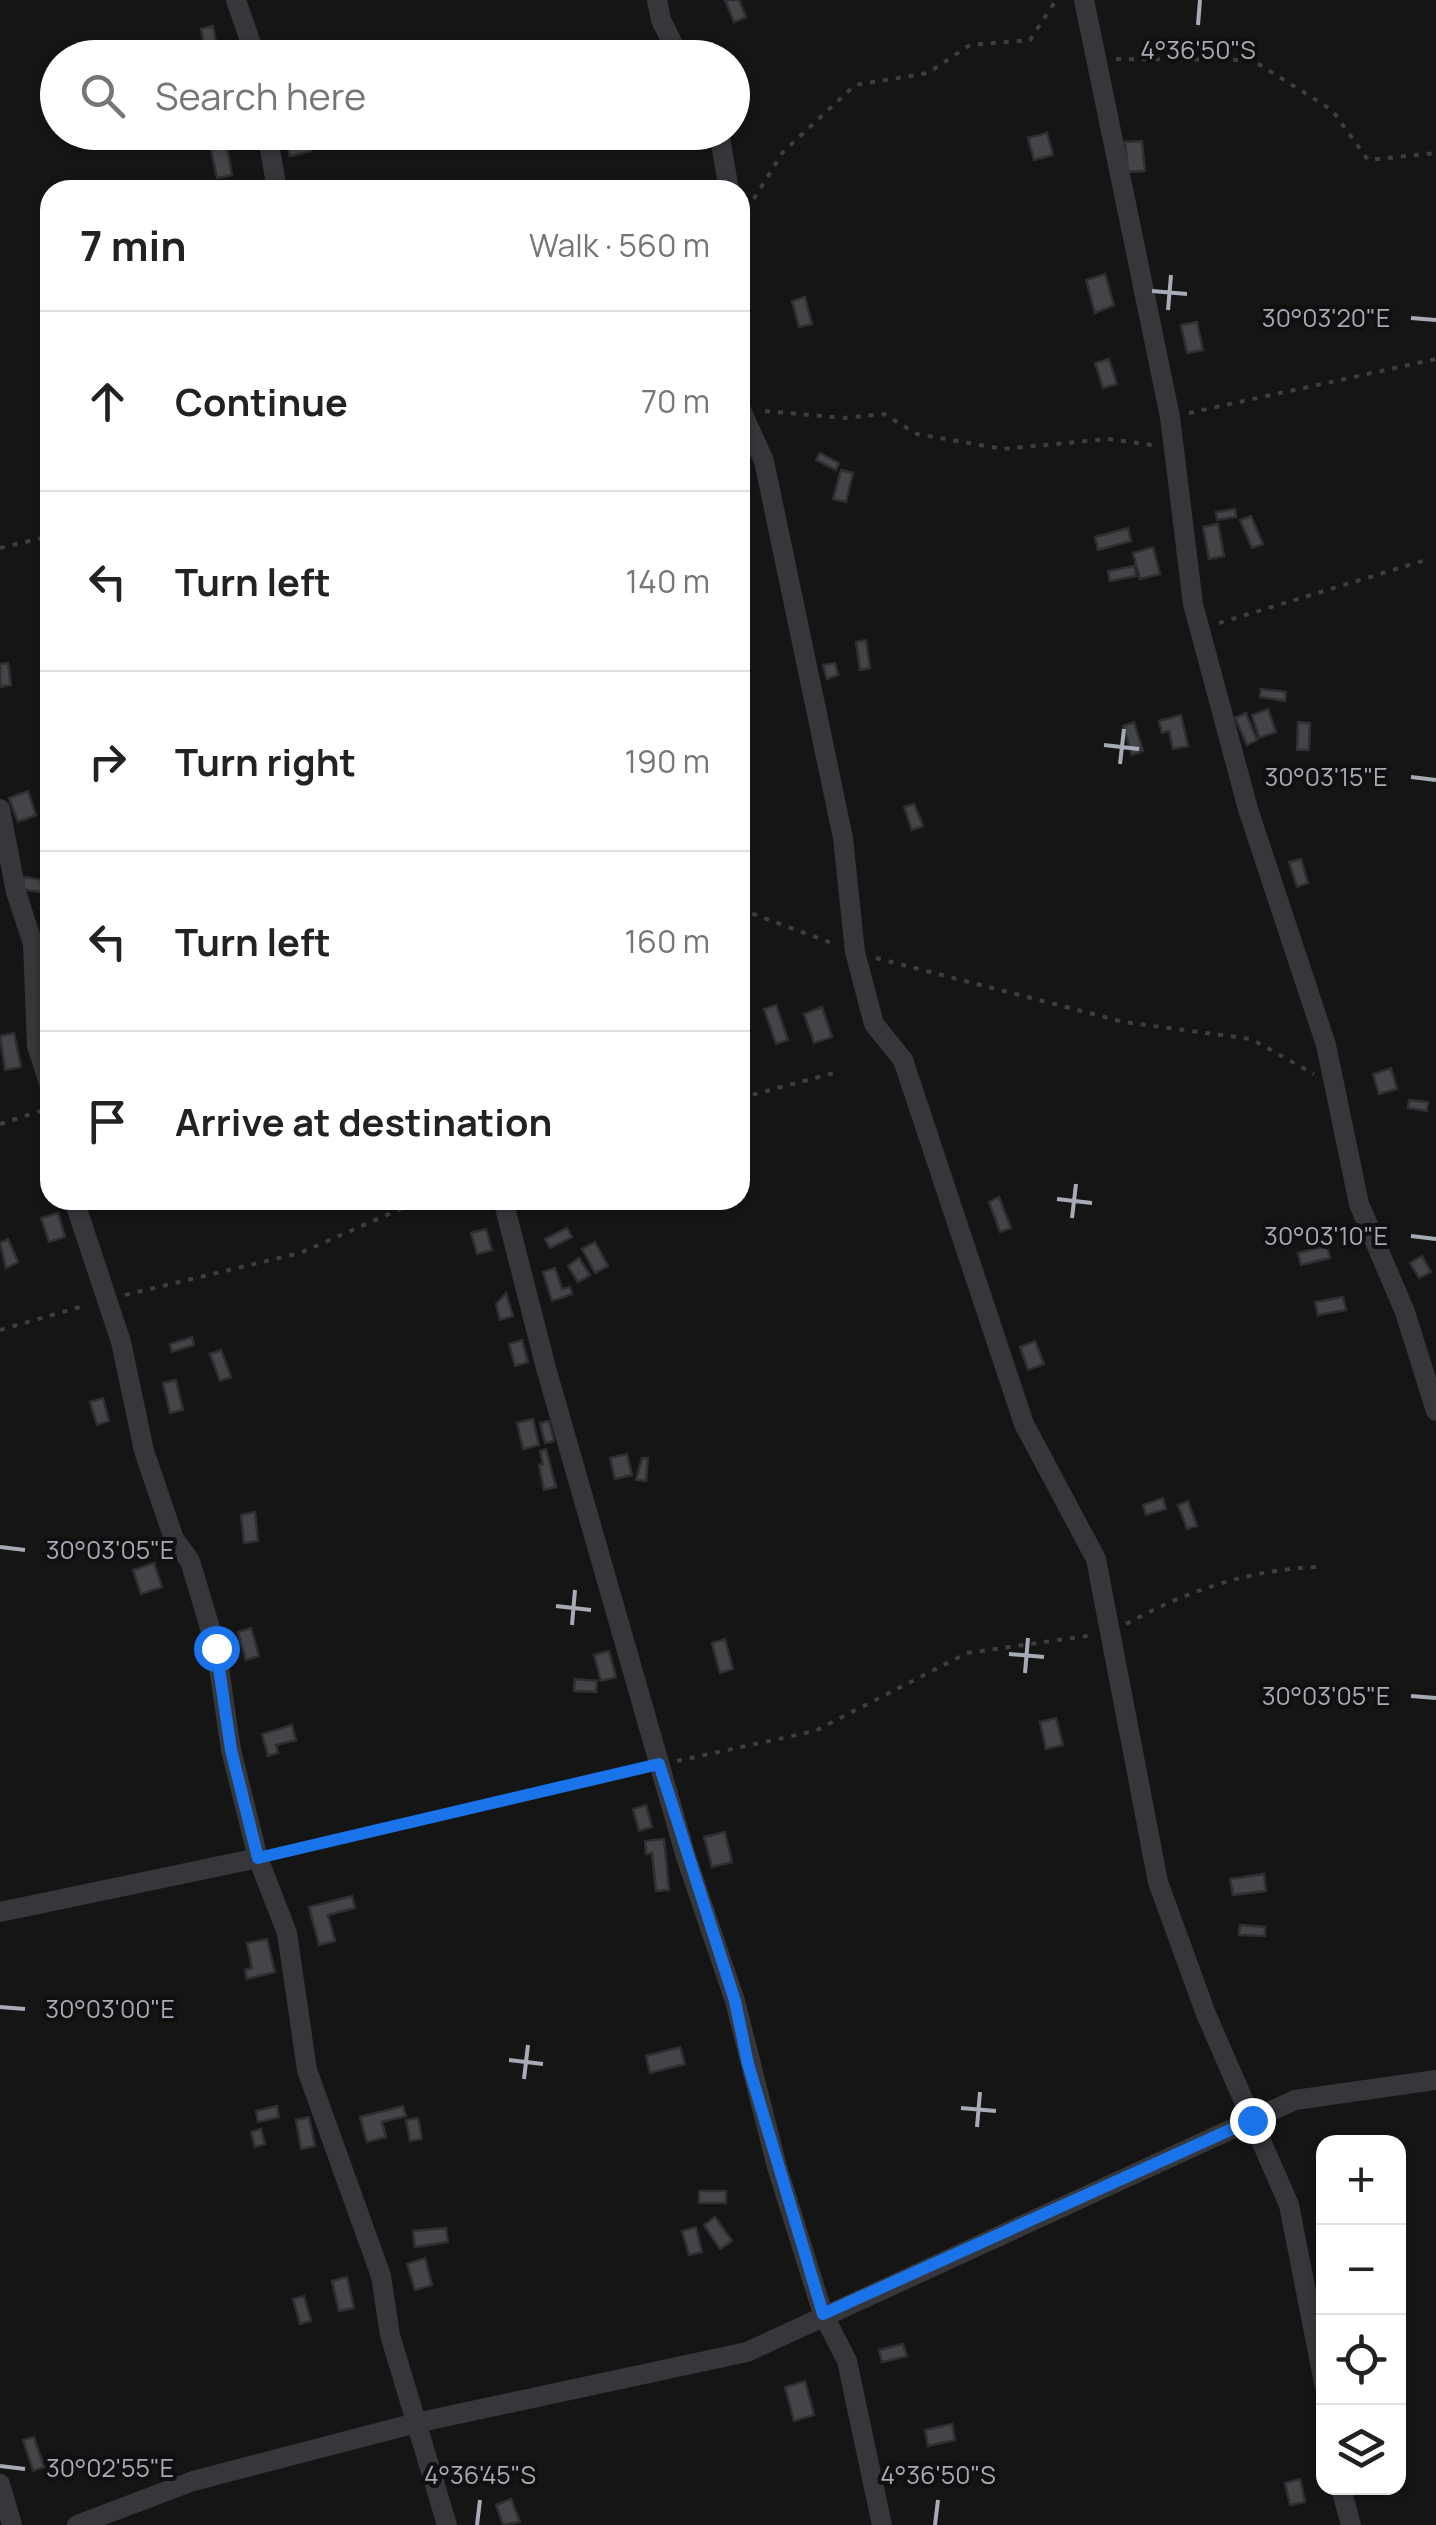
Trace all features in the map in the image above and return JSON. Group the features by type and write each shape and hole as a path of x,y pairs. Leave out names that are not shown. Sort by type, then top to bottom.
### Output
{"street":[{"path":"236,0 250,40"},
{"path":"657,0 671,40"},
{"path":"1084,0 1170,417 1200,628 1248,808 1336,1086 1359,1204 1405,1312 1436,1411"},
{"path":"270,150 275,180"},
{"path":"722,150 726,180"},
{"path":"750,430 764,461 843,838 855,952 874,1024 903,1060 1024,1424 1096,1559 1158,1882 1206,2014 1289,2205 1316,2342"},
{"path":"0,809 16,892 33,944 40,1053"},
{"path":"77,1210 121,1342 144,1452 174,1538 190,1561 216,1648 231,1750 258,1858 287,1933 307,2070 381,2276 390,2334 447,2525"},
{"path":"506,1210 659,1764 735,2001 758,2098 823,2314 847,2361 882,2525"},
{"path":"0,1912 258,1858"},
{"path":"77,2525 193,2481 416,2423 747,2352 1296,2100 1436,2080"},
{"path":"0,2484 12,2525"},
{"path":"1343,2495 1352,2525"}],"path":[{"path":"750,205 783,152 855,85 928,73 970,46 1030,40 1056,0"},
{"path":"1096,59 1252,60 1332,110 1368,160 1436,152"},
{"path":"1170,417 1436,358"},
{"path":"750,409 843,418 884,414 916,434 1003,449 1108,439 1174,447"},
{"path":"0,548 40,538"},
{"path":"1200,628 1429,559"},
{"path":"750,913 855,952 1124,1022 1251,1040 1336,1086"},
{"path":"750,1095 834,1072"},
{"path":"0,1124 40,1111"},
{"path":"0,1330 104,1300 300,1253 398,1210"},
{"path":"258,1858 815,1731 967,1653 1110,1633 1171,1599 1264,1569 1317,1568"}],"building":[{"path":"725,0 739,0 746,17 734,22"},
{"path":"213,26 216,40 203,40 201,29"},
{"path":"1047,133 1053,155 1034,160 1028,138"},
{"path":"1142,141 1145,171 1128,172 1125,142"},
{"path":"211,150 228,150 232,175 217,178"},
{"path":"288,150 311,151 290,156"},
{"path":"1105,274 1114,305 1095,313 1086,280"},
{"path":"805,297 812,324 799,327 792,301"},
{"path":"1197,322 1203,350 1187,353 1181,325"},
{"path":"1109,359 1117,384 1103,388 1095,363"},
{"path":"820,453 839,463 836,470 816,460"},
{"path":"841,470 853,473 846,502 833,499"},
{"path":"1235,509 1236,517 1217,520 1216,512"},
{"path":"1251,516 1263,544 1252,548 1240,520"},
{"path":"1218,524 1224,556 1209,559 1203,527"},
{"path":"1128,528 1131,541 1098,550 1095,537"},
{"path":"1153,547 1160,574 1140,579 1133,553"},
{"path":"1134,566 1136,576 1110,581 1108,571"},
{"path":"866,640 870,668 860,670 856,642"},
{"path":"8,663 11,685 0,687 0,664"},
{"path":"835,663 838,675 827,679 823,665"},
{"path":"1261,689 1286,692 1285,701 1260,697"},
{"path":"1268,709 1276,732 1259,738 1252,715"},
{"path":"1246,713 1257,740 1247,745 1235,718"},
{"path":"1181,715 1188,746 1173,749 1169,731 1162,733 1159,721"},
{"path":"1134,722 1143,751 1132,755 1123,726"},
{"path":"1298,722 1310,723 1309,750 1297,750"},
{"path":"28,791 36,815 18,822 9,798"},
{"path":"914,804 923,826 912,830 904,807"},
{"path":"1301,859 1308,883 1297,887 1289,862"},
{"path":"24,877 40,879 40,892 22,889"},
{"path":"776,1005 788,1040 776,1044 764,1009"},
{"path":"822,1007 832,1037 814,1043 804,1014"},
{"path":"14,1033 21,1067 5,1070 0,1036"},
{"path":"1391,1068 1397,1089 1379,1094 1373,1074"},
{"path":"1409,1100 1428,1102 1427,1111 1408,1108"},
{"path":"999,1197 1011,1228 1000,1232 989,1202"},
{"path":"58,1213 65,1237 49,1242 41,1218"},
{"path":"567,1228 572,1237 550,1248 545,1239"},
{"path":"486,1229 492,1250 477,1254 471,1233"},
{"path":"8,1239 18,1262 6,1268 0,1243"},
{"path":"595,1242 608,1266 595,1273 582,1249"},
{"path":"1327,1246 1330,1258 1301,1265 1298,1253"},
{"path":"1422,1256 1431,1272 1419,1278 1410,1263"},
{"path":"579,1258 590,1275 578,1282 568,1266"},
{"path":"555,1268 562,1289 570,1287 572,1294 552,1301 543,1272"},
{"path":"506,1293 513,1316 500,1320 496,1304"},
{"path":"1343,1297 1346,1310 1318,1315 1315,1302"},
{"path":"192,1337 194,1345 172,1352 170,1344"},
{"path":"522,1340 528,1362 515,1366 509,1344"},
{"path":"1035,1341 1044,1364 1028,1370 1020,1347"},
{"path":"221,1350 231,1377 220,1381 210,1354"},
{"path":"176,1380 183,1410 170,1413 163,1383"},
{"path":"103,1398 109,1421 97,1425 90,1402"},
{"path":"533,1419 539,1445 523,1449 517,1423"},
{"path":"549,1421 554,1441 545,1443 540,1423"},
{"path":"546,1449 556,1487 544,1490 539,1465 543,1464 540,1451"},
{"path":"627,1454 632,1475 615,1479 610,1458"},
{"path":"642,1458 648,1458 646,1481 636,1480"},
{"path":"1163,1498 1166,1509 1146,1515 1143,1505"},
{"path":"1188,1501 1197,1526 1187,1529 1178,1505"},
{"path":"255,1512 258,1541 244,1543 241,1515"},
{"path":"154,1563 162,1587 141,1594 133,1570"},
{"path":"251,1628 259,1656 246,1660 238,1632"},
{"path":"725,1639 733,1669 720,1673 712,1643"},
{"path":"609,1651 616,1677 601,1681 594,1655"},
{"path":"575,1679 597,1681 596,1692 574,1691"},
{"path":"1056,1718 1063,1745 1046,1749 1040,1722"},
{"path":"292,1725 296,1740 276,1745 278,1753 268,1756 262,1734"},
{"path":"646,1805 652,1827 639,1831 633,1809"},
{"path":"725,1832 732,1862 712,1867 704,1837"},
{"path":"664,1839 669,1890 656,1891 652,1853 646,1854 645,1841"},
{"path":"1264,1874 1266,1891 1233,1895 1230,1879"},
{"path":"352,1896 355,1908 328,1915 335,1941 319,1945 309,1907"},
{"path":"1240,1925 1265,1927 1265,1936 1239,1935"},
{"path":"267,1939 275,1972 247,1979 245,1970 252,1968 247,1943"},
{"path":"680,2047 685,2064 650,2073 646,2056"},
{"path":"277,2106 279,2117 258,2122 256,2111"},
{"path":"403,2106 406,2116 382,2122 386,2137 367,2142 360,2117"},
{"path":"309,2117 315,2146 301,2149 296,2120"},
{"path":"418,2118 422,2139 410,2141 406,2120"},
{"path":"261,2129 265,2144 255,2147 251,2132"},
{"path":"699,2191 726,2191 726,2203 699,2203"},
{"path":"715,2217 732,2241 720,2249 704,2225"},
{"path":"696,2227 702,2252 689,2255 682,2231"},
{"path":"446,2228 448,2242 415,2247 413,2231"},
{"path":"425,2258 432,2285 415,2290 407,2264"},
{"path":"347,2277 354,2308 339,2311 332,2281"},
{"path":"304,2296 311,2321 300,2324 293,2299"},
{"path":"903,2344 907,2356 882,2362 879,2350"},
{"path":"805,2381 814,2415 794,2421 785,2387"},
{"path":"952,2424 955,2440 928,2446 925,2430"},
{"path":"34,2437 44,2467 33,2471 23,2440"},
{"path":"1300,2479 1305,2502 1290,2505 1285,2483"},
{"path":"511,2499 520,2522 503,2525 496,2505"}],"route":[{"path":"216,1648 231,1750 258,1858 659,1764 735,2001 748,2064 823,2314 1252,2120"}]}
